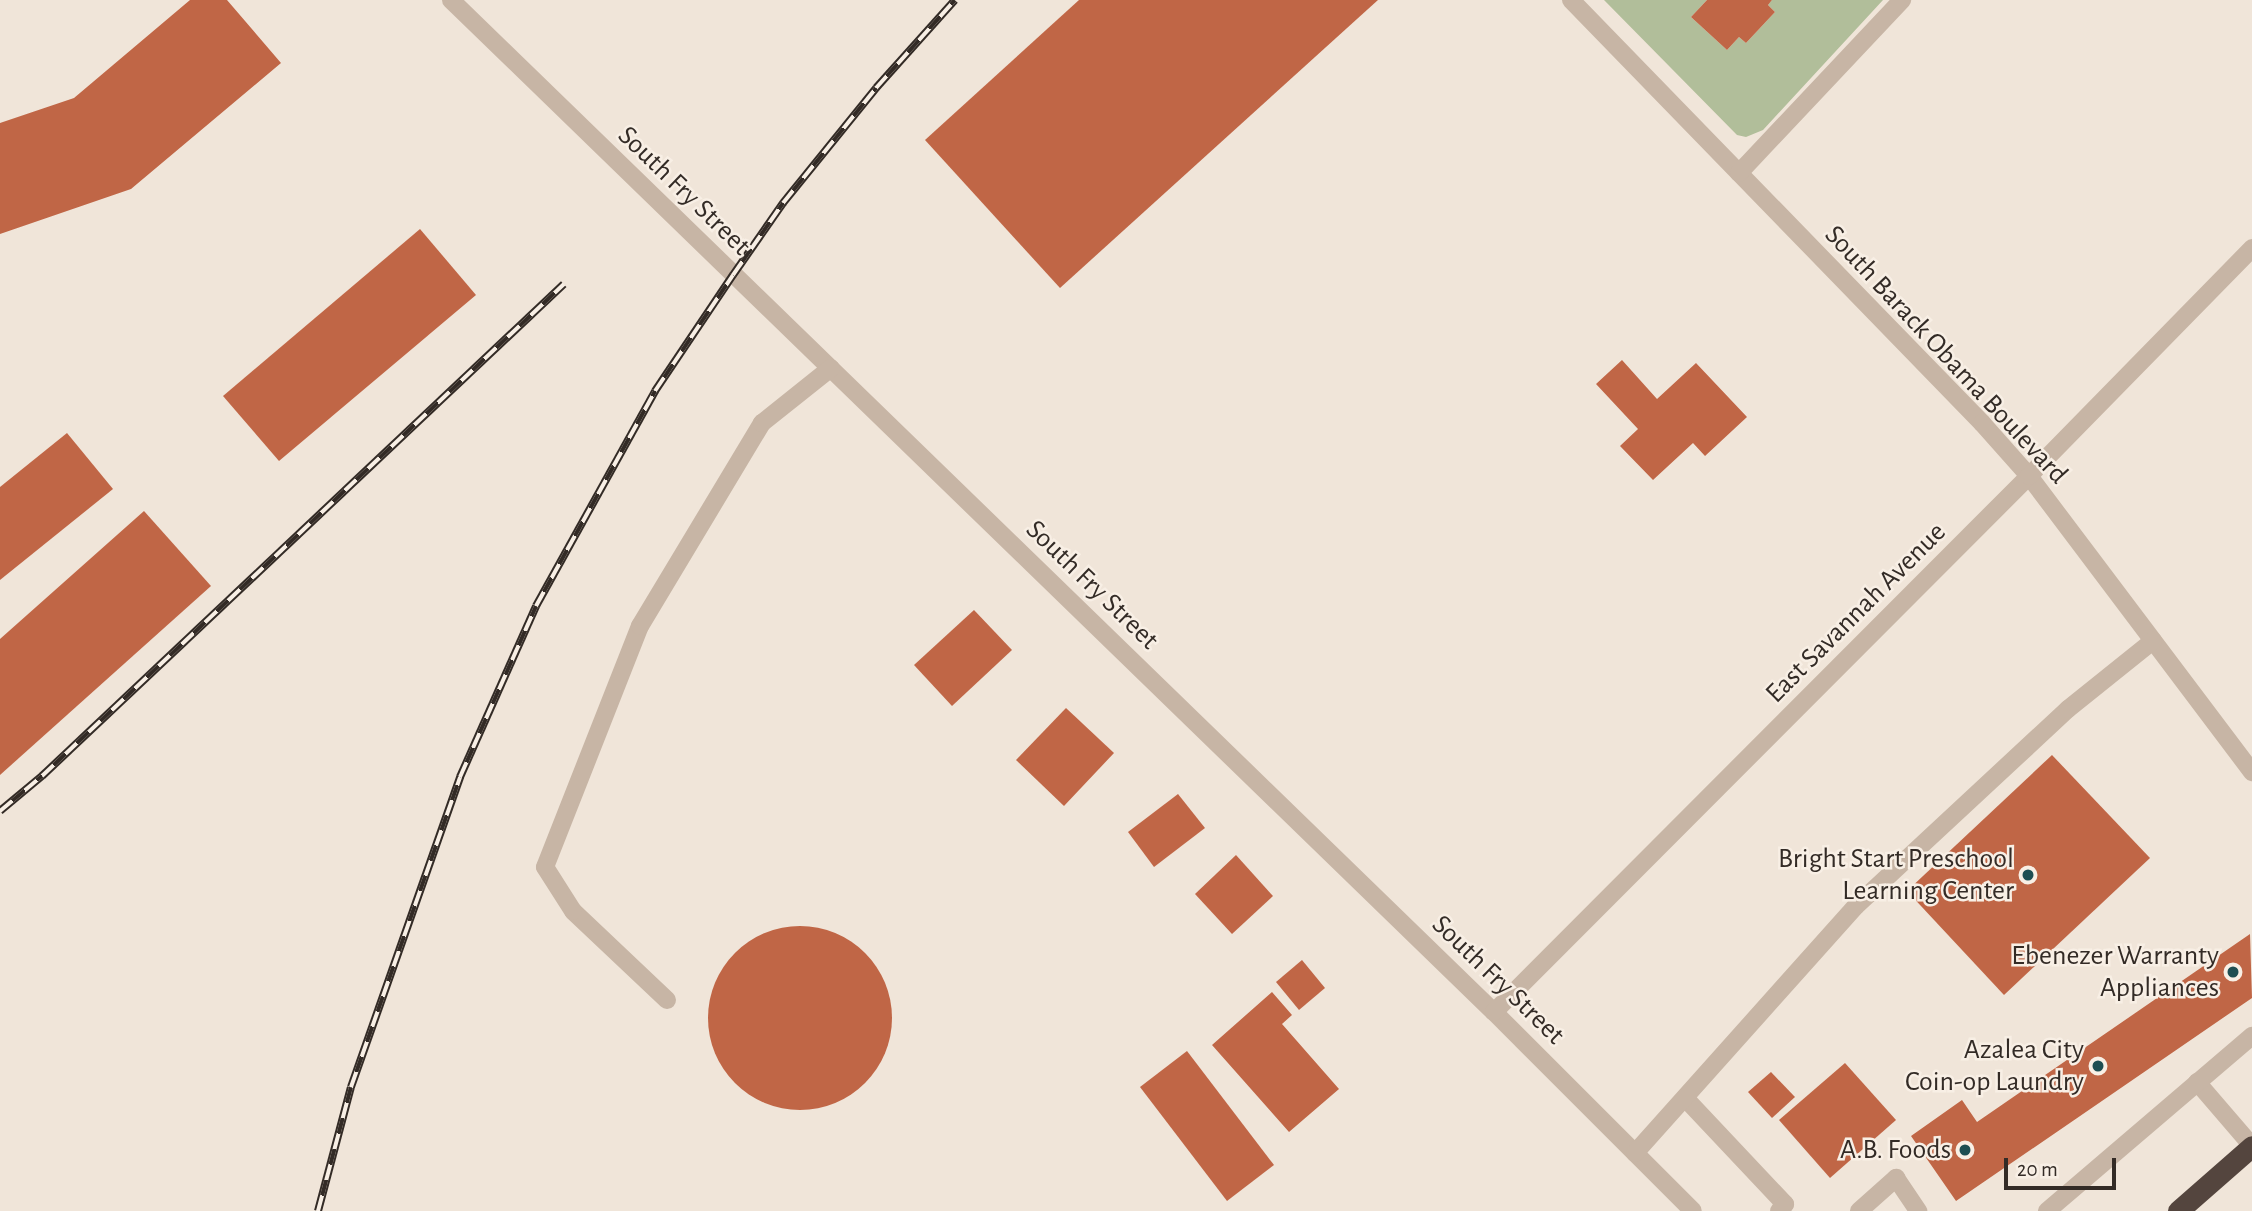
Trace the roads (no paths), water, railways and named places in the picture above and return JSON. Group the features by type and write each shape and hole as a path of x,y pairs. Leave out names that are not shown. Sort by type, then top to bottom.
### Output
{"highway":[{"path":"2178,1211 2252,1146"},
{"path":"2230,1166 2252,1166"}],"street":[{"name":"South Fry Street","path":"451,0 1494,1012 1693,1211"},
{"name":"South Barack Obama Boulevard","path":"1571,0 1982,423 2029,476 2252,772"},
{"path":"1739,173 1902,0"},
{"name":"East Savannah Avenue","path":"1494,1012 2029,476 2252,248"},
{"path":"667,1000 573,911 545,867 640,626 762,423 831,368"},
{"path":"1635,1153 1856,906 2068,709 2153,641"},
{"path":"2047,1211 2252,1036"},
{"path":"2197,1082 2252,1146"},
{"path":"1685,1098 1785,1204 1779,1211"},
{"path":"1859,1211 1896,1178 1918,1211"}],"railway":[{"path":"318,1211 351,1087 460,777 536,606 655,391 733,275 783,203 876,88 955,0"},
{"path":"0,811 42,776 564,284"}],"place":[{"name":"Bright Start Preschool Learning Center","path":"2028,875"},
{"name":"Ebenezer Warranty Appliances","path":"2233,972"},
{"name":"Azalea City Coin-op Laundry","path":"2098,1066"},
{"name":"A.B. Foods","path":"1965,1150"}]}
